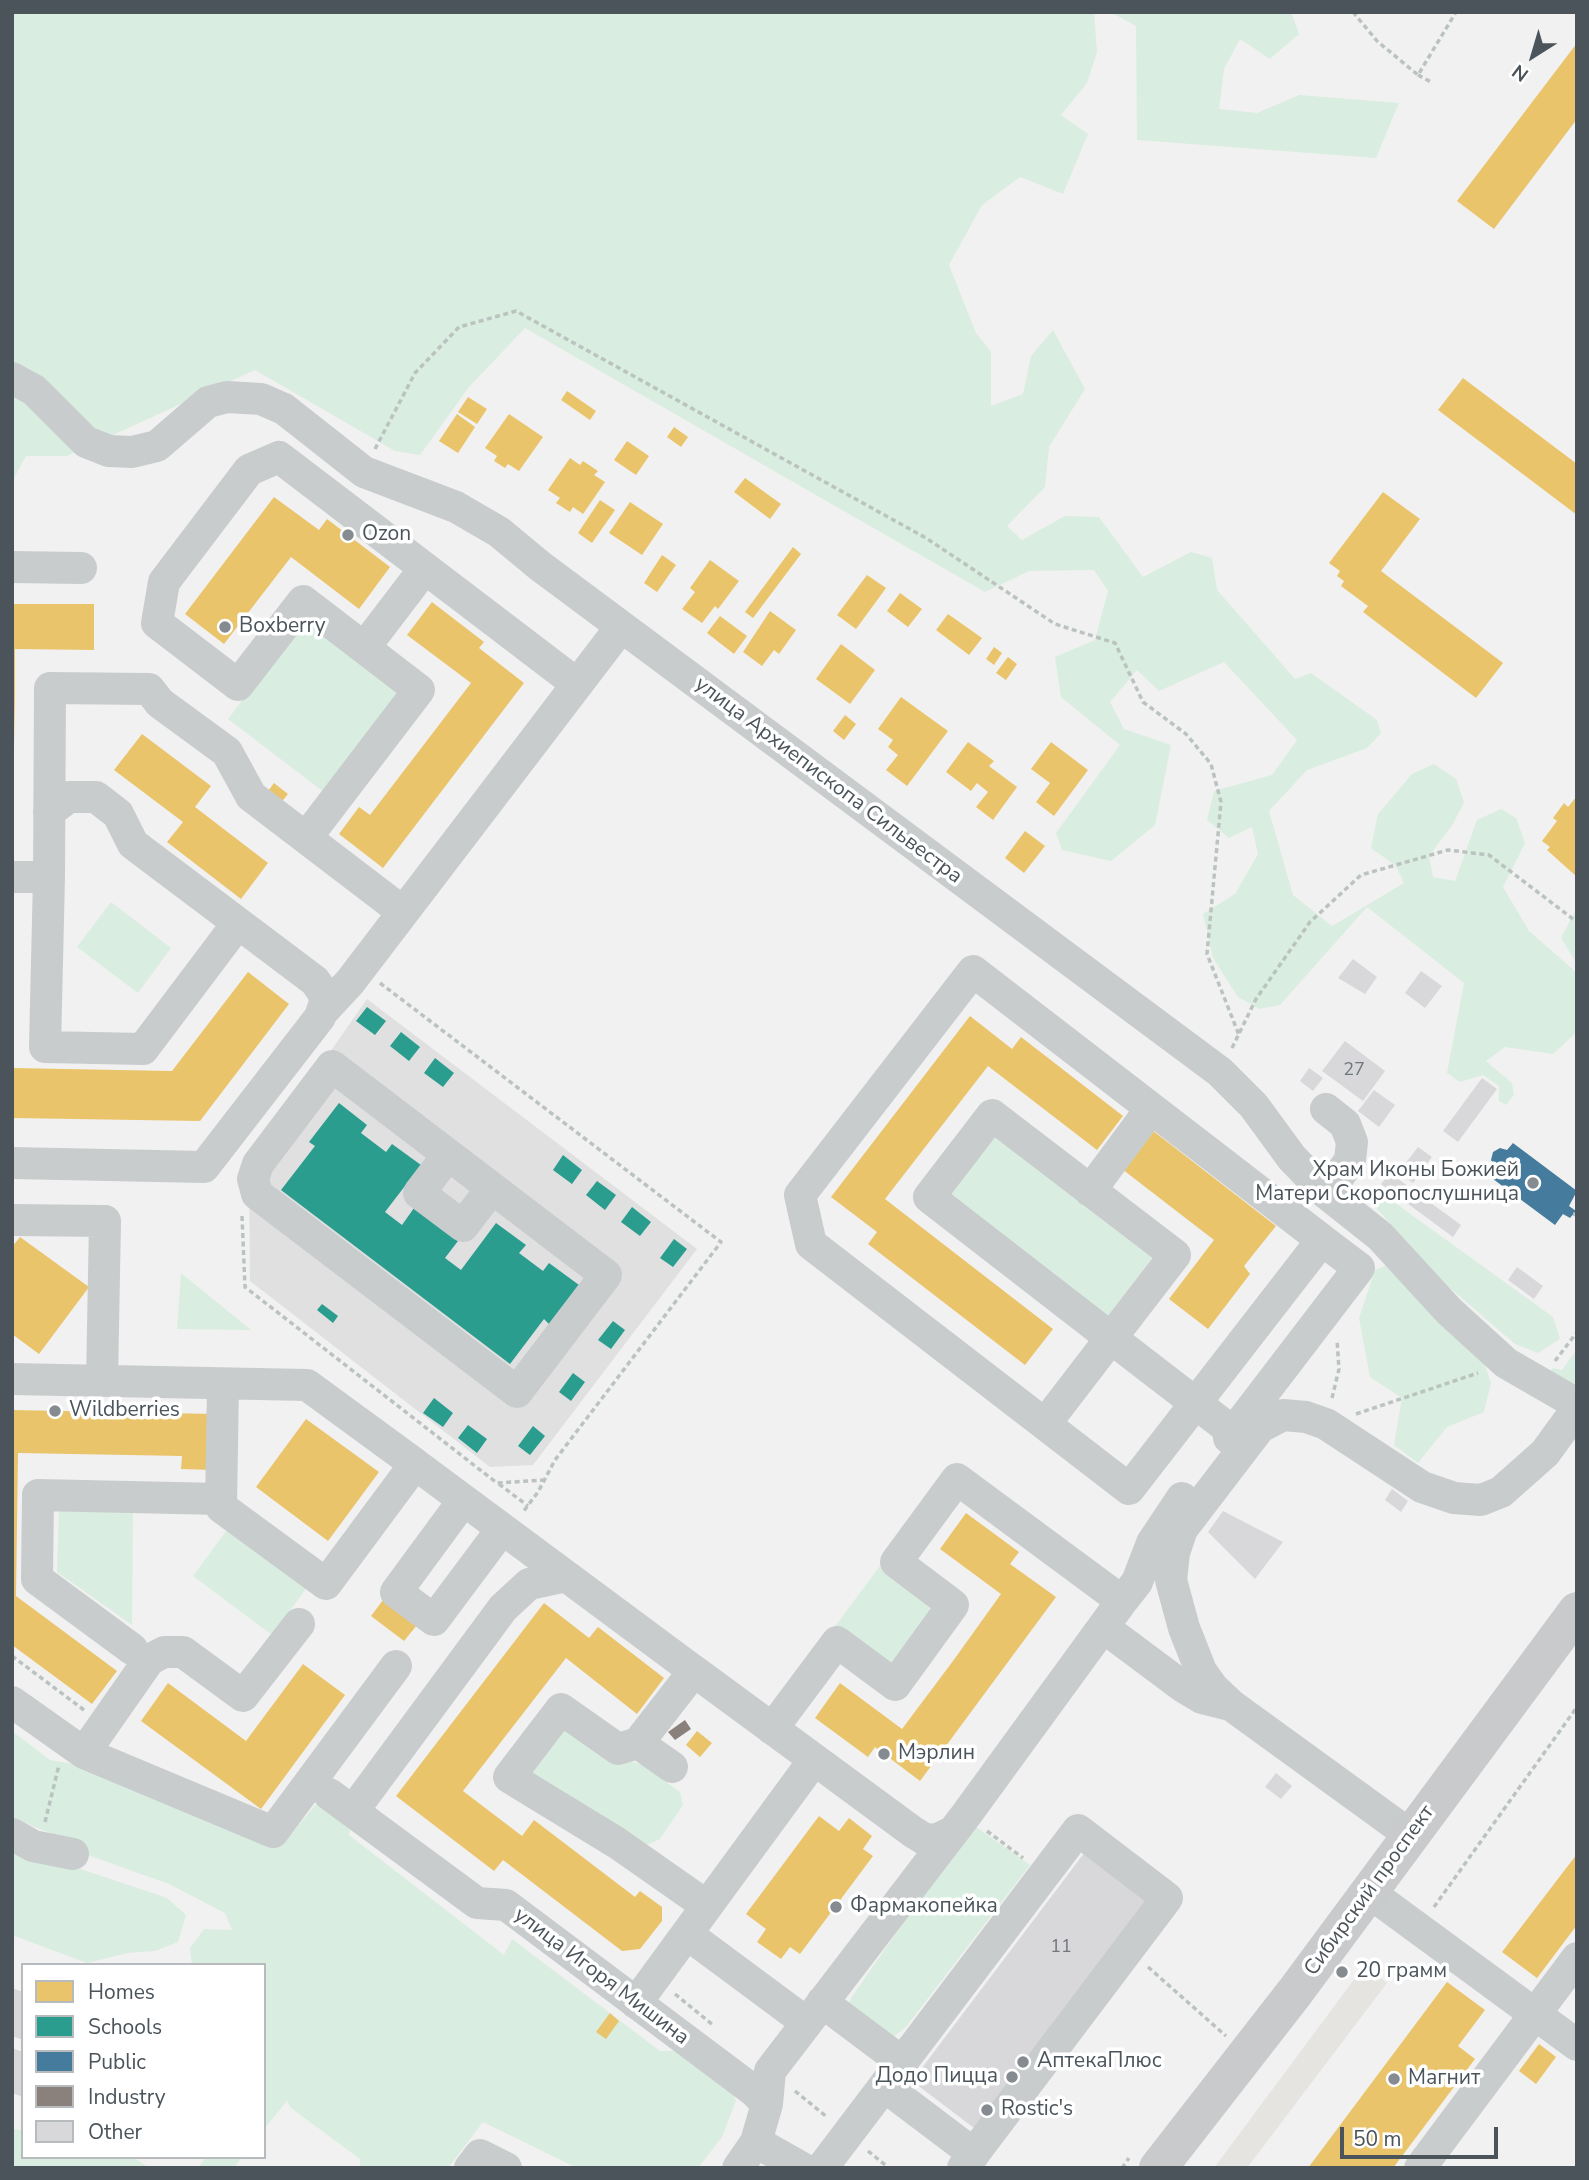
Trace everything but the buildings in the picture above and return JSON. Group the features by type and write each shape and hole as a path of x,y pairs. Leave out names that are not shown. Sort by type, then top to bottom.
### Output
{"main road":[{"name":"Сибирский проспект","path":"1158,2168 1370,1893 1577,1611"}],"street":[{"name":"улица Архиепископа Сильвестра","path":"12,378 34,390 86,442 109,451 132,452 157,446 208,402 227,397 261,399 284,409 364,472 456,507 499,532 621,627 1220,1073 1254,1106 1292,1158 1327,1194 1380,1236 1448,1311 1506,1363 1577,1406"},
{"path":"306,838 419,690 303,601 239,685 157,623 164,582 250,470 279,457 577,684"},
{"path":"12,567 81,568"},
{"path":"364,648 425,568"},
{"path":"12,1163 204,1167 324,1010 350,982 621,627"},
{"path":"238,923 143,1049 45,1047 50,688 149,689 160,703 227,752 251,796 403,912"},
{"path":"49,812 69,797 96,797 118,814 134,844 315,981 324,994 324,1010"},
{"path":"12,877 49,877"},
{"path":"738,2168 756,2143 767,2104 770,2071 959,1824 1137,1582 1152,1543 1167,1518 1359,1268 1150,1110 973,971 800,1195 811,1244 1167,1518"},
{"path":"296,1048 327,1072"},
{"path":"332,1066 448,1155 606,1275 517,1392 257,1194 253,1179 258,1164 332,1066"},
{"path":"1326,1109 1345,1124 1352,1142 1350,1160 1327,1194"},
{"path":"1090,1191 1150,1110"},
{"path":"1045,1424 1111,1338 1175,1255 992,1115 929,1197 1111,1338 1196,1403 1233,1432"},
{"path":"448,1155 419,1193 463,1226 492,1188"},
{"path":"12,1220 105,1221 102,1381"},
{"path":"1129,1489 1322,1240"},
{"path":"12,1379 307,1385 926,1840 938,1839 959,1824"},
{"path":"223,1384 221,1507 326,1584 415,1465"},
{"path":"1410,1835 1231,1705 1201,1671 1184,1628 1171,1580 1174,1553 1182,1529 1261,1427 1283,1415 1306,1417 1326,1424 1423,1487 1454,1498 1481,1500 1501,1492 1545,1453 1577,1406"},
{"path":"772,1729 837,1642 895,1685 954,1605 896,1562 957,1479 1122,1601"},
{"path":"132,1649 37,1579 38,1495 221,1499"},
{"path":"463,1501 396,1592 435,1620 502,1530"},
{"name":"улица Игоря Мишина","path":"566,1576 529,1584 503,1608 341,1803 477,1903 506,1905 754,2091 767,2104"},
{"path":"84,1753 149,1660 164,1653 183,1652 243,1696 299,1624"},
{"path":"1103,1627 1202,1699 1231,1705"},
{"path":"12,1702 84,1753 273,1832 396,1666"},
{"path":"694,1671 638,1743 618,1749 561,1709 509,1777 617,1843 707,1906"},
{"path":"638,1743 672,1767"},
{"path":"636,2003 814,1760"},
{"path":"687,1934 815,2012 893,2074 968,2161 1167,1898 1078,1830 1045,1874 893,2074 822,2168"},
{"path":"12,1834 33,1846 74,1854"},
{"path":"1370,1893 1577,2045"},
{"path":"1420,2168 1577,1958"},
{"path":"1534,2014 1577,1998"},
{"path":"756,2143 802,2168"},
{"path":"470,2168 480,2155 506,2168"}],"path":[{"path":"1353,12 1377,41 1418,75 1431,82"},
{"path":"1418,75 1456,12"},
{"path":"364,472 415,373 459,327 516,311 926,538 1055,624 1115,643 1143,702 1186,734 1211,764 1222,802 1207,954 1239,1035"},
{"path":"1220,1073 1256,999 1310,922 1361,875 1448,850 1489,855 1577,922"},
{"path":"242,1208 245,1287 528,1506"},
{"path":"1326,1424 1339,1369 1334,1301"},
{"path":"1539,1382 1577,1332"},
{"path":"1326,1424 1506,1363"},
{"path":"497,1483 545,1480"},
{"path":"12,1656 92,1716"},
{"path":"1419,1929 1577,1707"},
{"path":"959,1824 1045,1874"},
{"path":"1128,1951 1228,2039"}],"shaded area":[{"path":"367,999 697,1249 533,1465 490,1467 250,1281 249,1168"},
{"path":"1364,1966 1387,1983 1247,2168 1214,2168"}],"green space":[{"path":"12,12 1094,12 1097,52 1087,83 1061,115 1088,134 1063,194 1020,177 982,205 949,265 976,333 991,352 991,406 1023,394 1031,356 1053,330 1085,389 1049,447 1045,487 1007,526 1022,540 1065,516 1099,517 1143,577 1191,552 1212,558 1217,590 1295,679 1311,673 1377,720 1381,733 1367,748 1307,770 1269,811 1293,895 1332,926 1404,883 1396,866 1371,848 1378,814 1412,774 1434,764 1456,779 1464,802 1453,824 1429,856 1433,877 1455,881 1477,820 1501,809 1516,818 1525,843 1503,887 1529,931 1577,973 1577,1032 1553,1054 1505,1047 1486,1061 1512,1083 1514,1095 1506,1105 1499,1101 1499,1086 1483,1075 1460,1082 1447,1073 1464,983 1367,907 1280,1005 1259,1009 1238,997 1213,958 1203,914 1235,894 1258,854 1252,827 1229,838 1207,820 1214,791 1272,775 1297,740 1224,662 1159,691 1137,670 1110,702 1124,729 1171,745 1155,825 1111,861 1062,850 1056,833 1120,745 1061,697 1055,657 1095,640 1108,591 1094,570 1029,571 985,592 525,328 469,387 420,455 395,451 255,370 67,456 26,456 12,482"},
{"path":"1110,12 1291,12 1299,34 1270,59 1240,39 1224,69 1219,109 1257,113 1299,95 1399,103 1376,158 1137,140 1136,26"},
{"path":"304,619 405,696 329,796 228,719"},
{"path":"111,902 171,948 138,993 77,947"},
{"path":"1577,908 1577,964 1561,938"},
{"path":"996,1136 1153,1257 1104,1321 946,1200"},
{"path":"1380,1192 1553,1317 1560,1339 1538,1353 1515,1344 1442,1281 1369,1200"},
{"path":"1395,1262 1479,1348 1491,1383 1484,1412 1447,1427 1418,1463 1394,1445 1402,1398 1370,1377 1359,1318 1375,1270"},
{"path":"181,1273 251,1330 177,1329"},
{"path":"1577,1349 1577,1378 1572,1389 1544,1379 1553,1368 1562,1370"},
{"path":"59,1507 133,1508 132,1625 57,1572"},
{"path":"227,1530 306,1589 272,1635 193,1576"},
{"path":"880,1566 926,1599 932,1614 895,1665 833,1629"},
{"path":"563,1729 606,1752 642,1765 680,1792 683,1805 660,1839 647,1845 531,1780 530,1764"},
{"path":"12,1731 50,1760 79,1765 282,1845 318,1802 352,1821 349,1835 504,1955 512,1939 660,2051 692,2051 727,2076 736,2101 722,2137 698,2168 577,2168 483,2122 448,2168 360,2168 360,2159 291,2108 287,2101 266,2127 266,1963 192,1963 190,1948 204,1929 232,1930 225,1913 169,1884 82,1853 68,1840 12,1818"},
{"path":"972,1824 1030,1865 906,2027 892,2038 848,2007 851,1998"},
{"path":"12,1846 167,1898 186,1915 178,1942 155,1951 127,1953 87,1963 12,1935"},
{"path":"12,2129 21,2130 21,2159 136,2159 149,2168 12,2168"},
{"path":"205,2159 241,2159 234,2168 198,2168"}],"place":[{"name":"Ozon","path":"348,535"},
{"name":"Boxberry","path":"225,627"},
{"name":"Храм Иконы Божией Матери Скоропослушница","path":"1533,1183"},
{"name":"Wildberries","path":"55,1411"},
{"name":"Мэрлин","path":"884,1754"},
{"name":"Фармакопейка","path":"836,1907"},
{"name":"20 грамм","path":"1342,1972"},
{"name":"АптекаПлюс","path":"1023,2062"},
{"name":"Додо Пицца","path":"1012,2077"},
{"name":"Магнит","path":"1394,2079"},
{"name":"Rostic's","path":"987,2110"}]}
